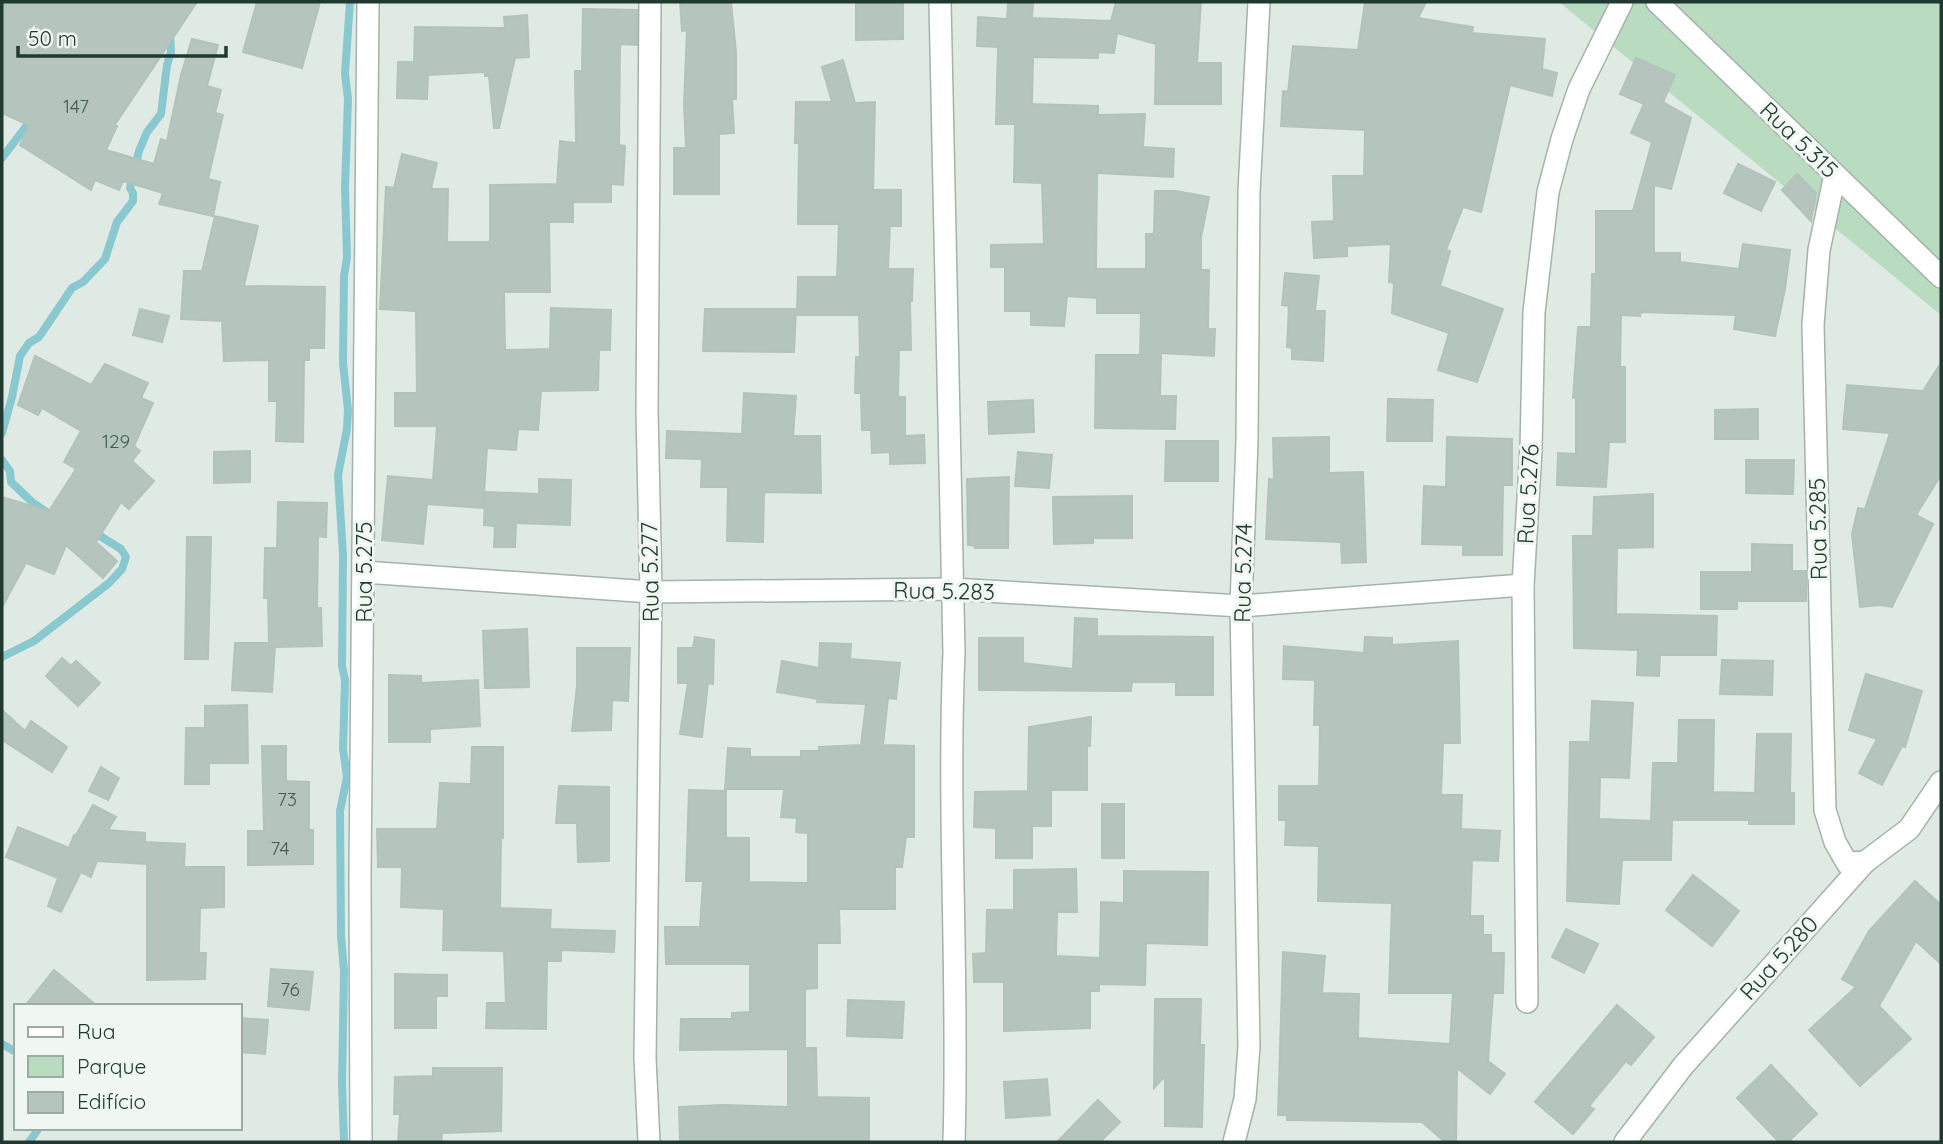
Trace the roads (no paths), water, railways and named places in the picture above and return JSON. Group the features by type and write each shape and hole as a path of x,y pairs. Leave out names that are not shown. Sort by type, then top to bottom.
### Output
{"street":[{"name":"Rua 5.275","path":"361,1142 360,876 368,2"},
{"name":"Rua 5.277","path":"649,1142 645,1058 651,592 647,411 650,2"},
{"path":"940,2 954,652 951,725 954,1142"},
{"name":"Rua 5.274","path":"1234,1142 1245,1099 1249,1046 1241,606 1247,440 1249,192 1259,2"},
{"name":"Rua 5.276","path":"1527,1002 1523,585 1531,449 1534,312 1548,192 1562,139 1579,89 1622,2"},
{"name":"Rua 5.315","path":"1657,2 1941,277"},
{"name":"Rua 5.285","path":"1835,175 1819,250 1813,325 1825,810 1835,842 1847,863 1865,862"},
{"name":"Rua 5.283","path":"364,572 651,592 952,589 1241,606 1523,585"},
{"name":"Rua 5.280","path":"1625,1142 1683,1066 1865,862 1909,829 1941,782"}],"waterway":[{"path":"344,1142 340,811 347,777 343,749 343,555 338,475 348,410 343,363 344,276 347,257 345,188 348,99 345,74 350,2"},
{"path":"2,433 20,356 29,343 39,337 72,288 83,282 105,259 117,222 133,201 130,188 139,151 147,132 161,114 171,52 170,32"},
{"path":"2,158 34,116"},
{"path":"2,460 10,471 11,482 48,513"},
{"path":"2,657 34,641 109,583 122,569 126,557 121,549 92,531"},
{"path":"2,1044 14,1051"},
{"path":"29,1142 38,1130"}]}
